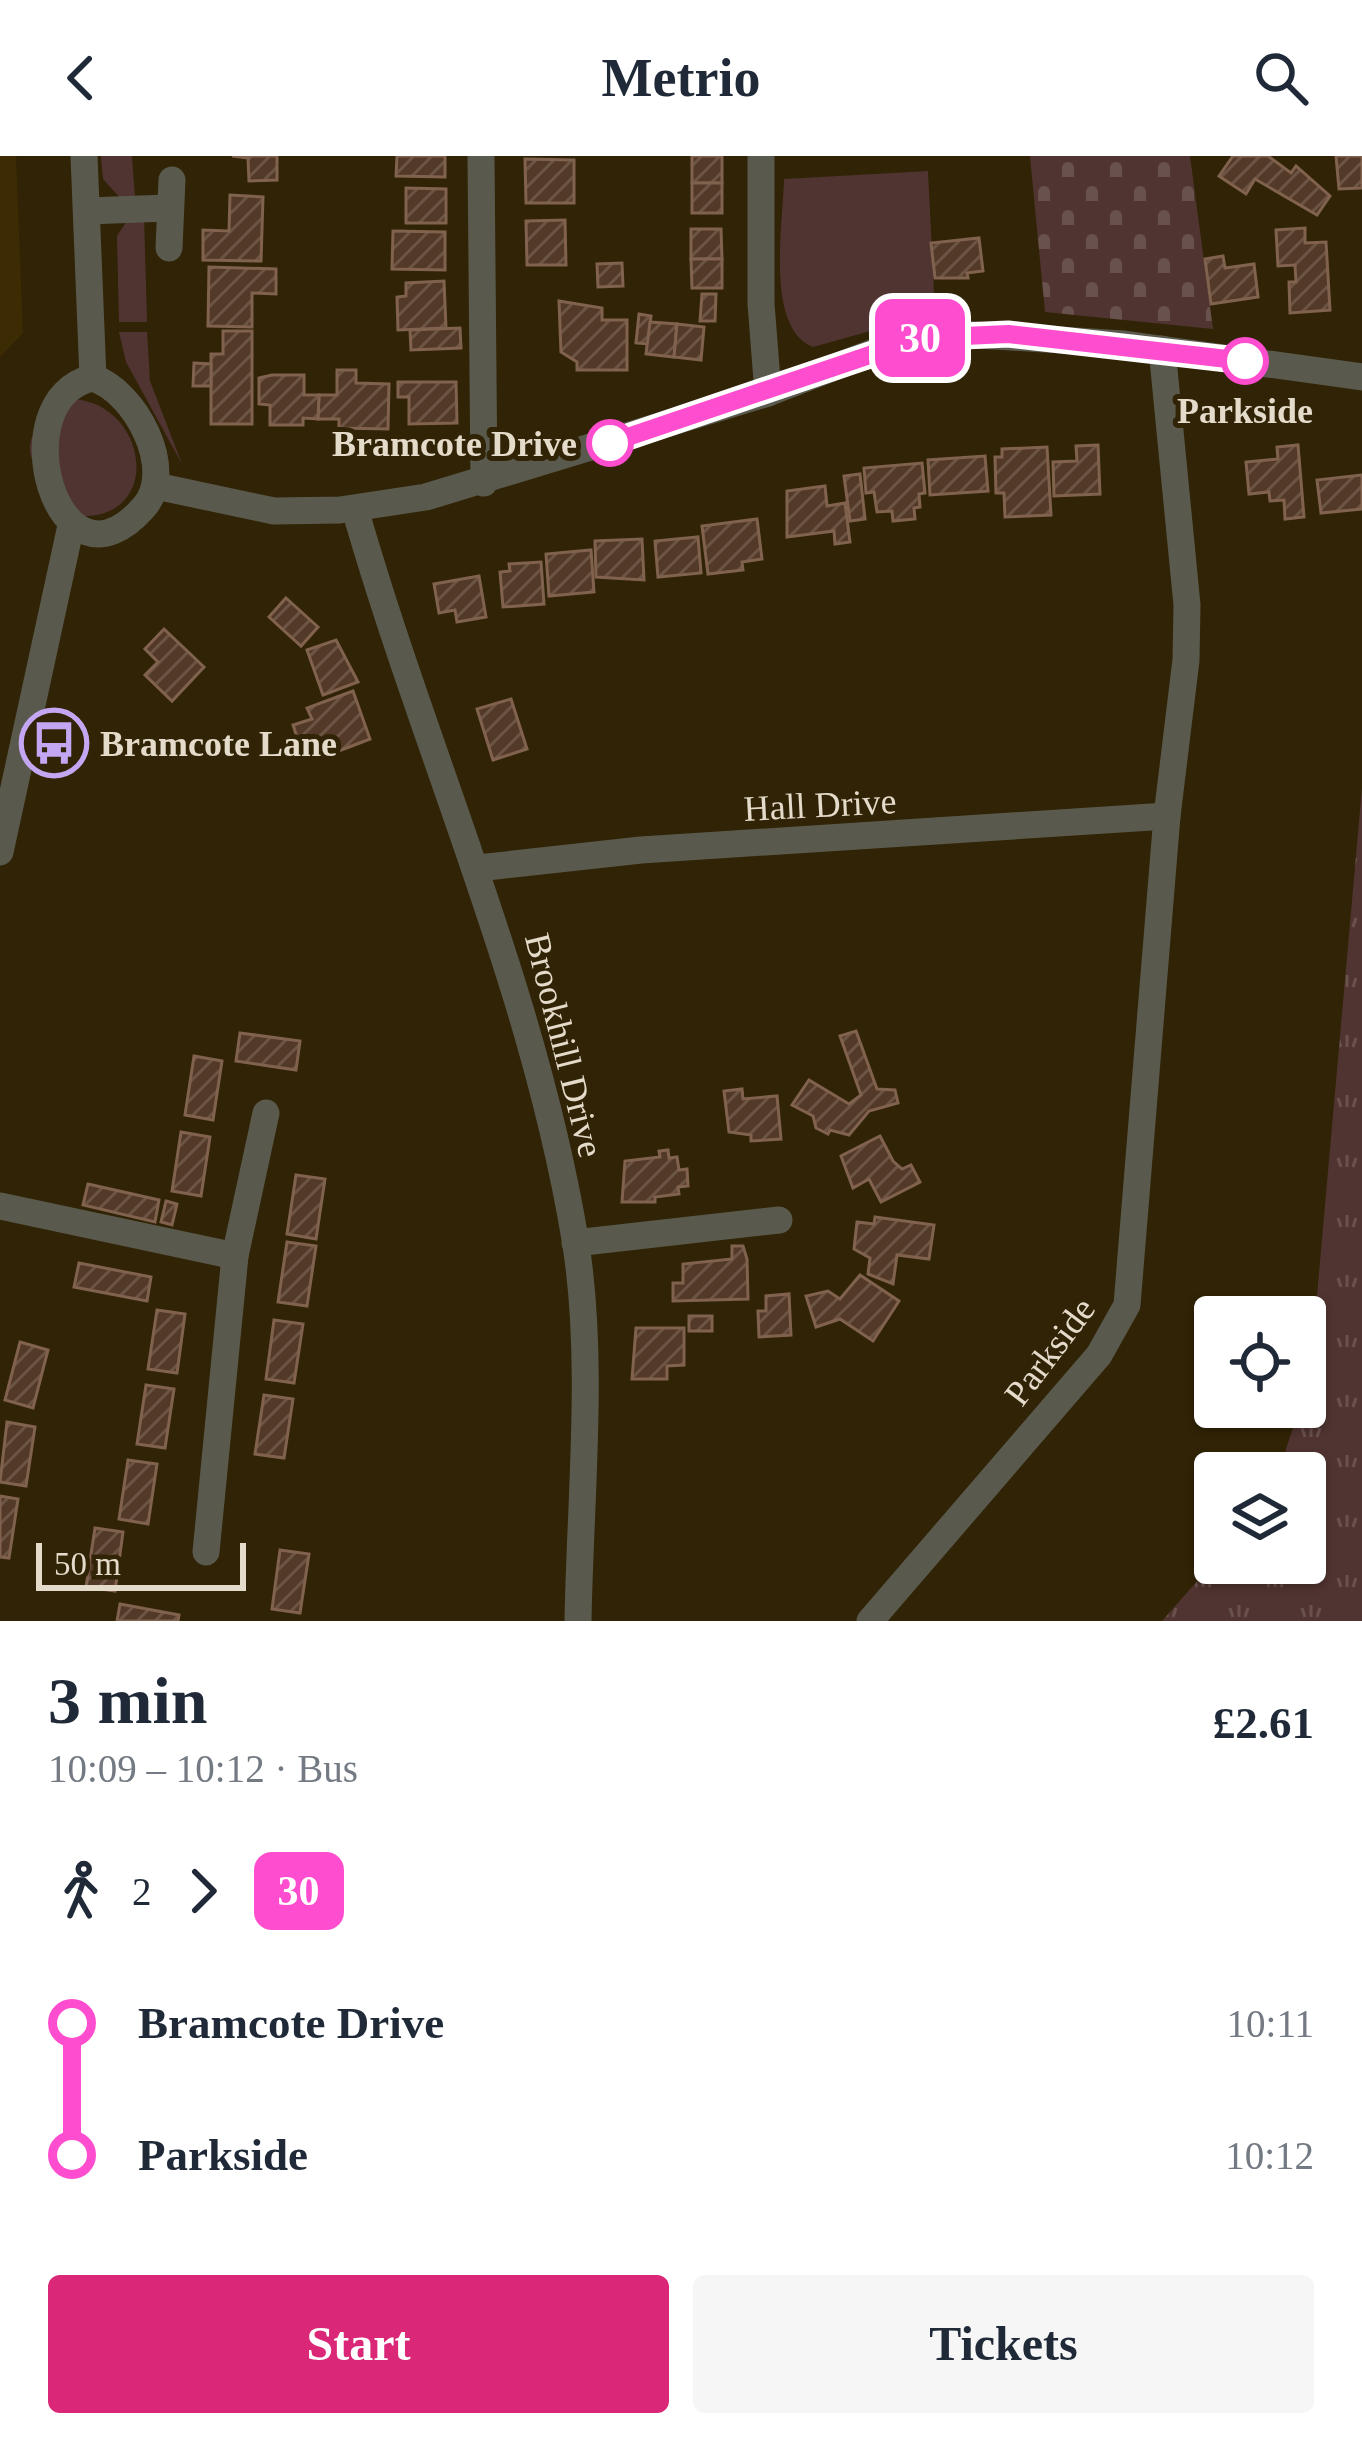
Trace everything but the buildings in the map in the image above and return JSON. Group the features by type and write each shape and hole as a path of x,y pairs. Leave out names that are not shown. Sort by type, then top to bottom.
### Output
{"street":[{"path":"84,156 93,378"},
{"path":"482,156 484,483"},
{"path":"761,156 768,393"},
{"path":"87,211 170,194 169,248"},
{"path":"156,486 251,509 355,509 484,483 768,393 920,338 1008,334 1162,349 1362,377"},
{"name":"Parkside","path":"870,1621 1100,1355 1127,1305 1168,816 1186,659 1187,605 1162,349"},
{"path":"19,476 42,512 70,530 101,533 147,505 156,486 154,458 130,406 111,386 93,378 48,390 20,417"},
{"name":"Brookhill Drive","path":"355,509 478,868 543,1088 575,1243 581,1340 578,1621"},
{"path":"0,852 70,530"},
{"name":"Hall Drive","path":"478,868 640,850 1168,816"},
{"path":"206,1552 235,1256 266,1113"},
{"path":"0,1205 235,1256"},
{"path":"575,1243 779,1220"}],"shaded area":[{"path":"0,156 16,156 23,333 0,357"}],"green space":[{"path":"101,156 132,156 135,198 122,200 103,179"},
{"path":"1030,156 1190,156 1213,329 1045,312"},
{"path":"928,171 935,313 813,347 798,336 782,298 784,179"},
{"path":"144,216 147,322 119,322 117,236 127,221"},
{"path":"119,332 147,332 150,381 182,464 126,362"},
{"path":"73,399 99,406 118,420 131,440 134,482 124,501 106,513 78,516 31,456 30,443 37,429"},
{"path":"1362,788 1362,1621 1162,1621 1195,1584 1326,1584 1326,1452 1285,1452 1293,1428 1326,1428 1326,1296 1317,1296"}],"bus line":[{"name":"30","path":"610,443 920,338 1008,334 1245,361"}],"place":[{"name":"Parkside","path":"1245,361"},
{"name":"Bramcote Drive","path":"610,443"},
{"name":"Bramcote Lane","path":"54,743"}]}
